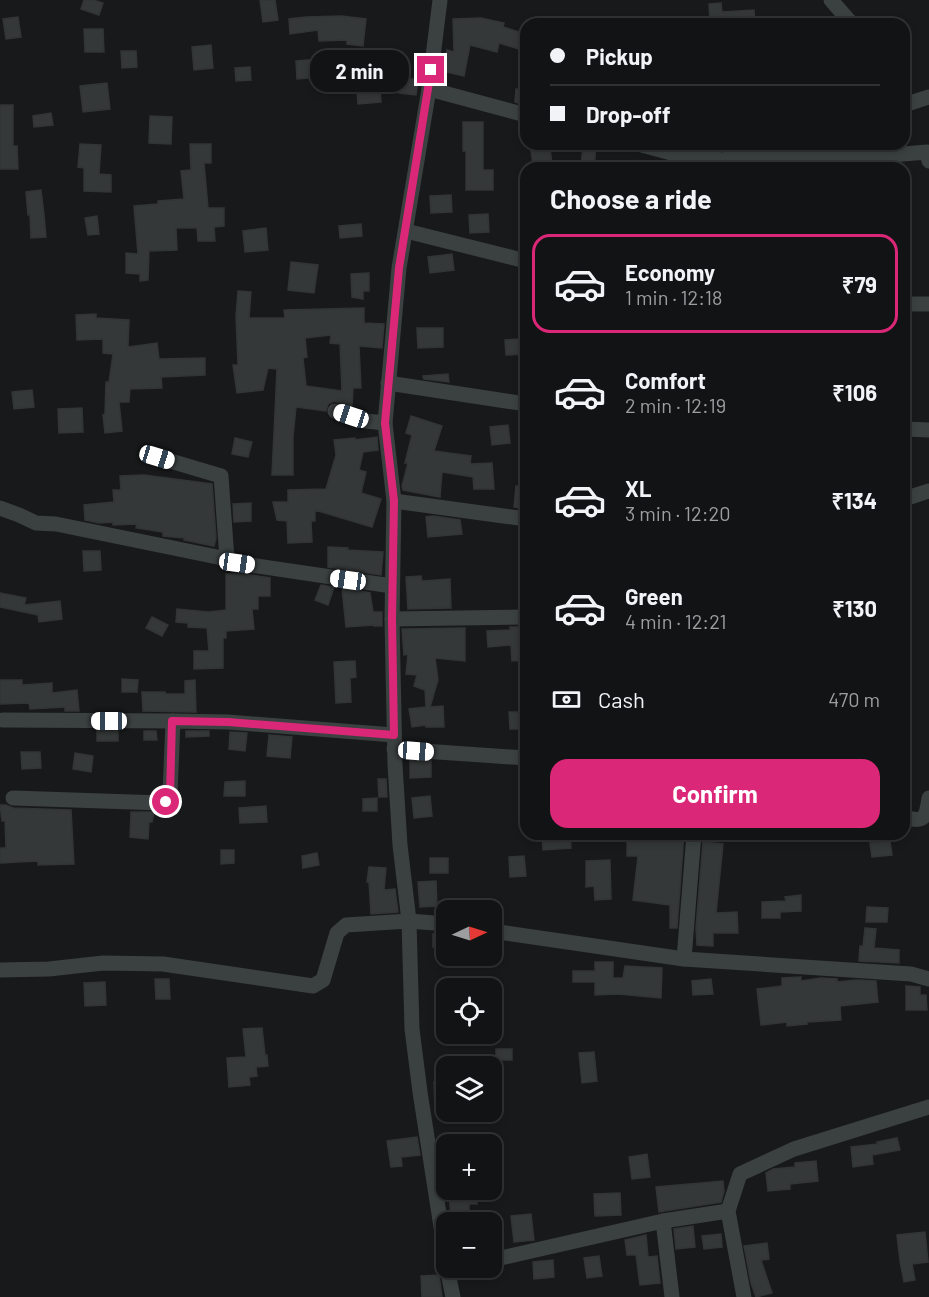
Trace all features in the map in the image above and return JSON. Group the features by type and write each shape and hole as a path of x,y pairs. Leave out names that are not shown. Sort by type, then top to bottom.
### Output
{"street":[{"path":"440,0 429,89 399,268 385,423 394,501 392,586 394,742 400,845 409,921 412,1029 440,1212"},
{"path":"831,0 847,18"},
{"path":"429,89 520,113"},
{"path":"910,103 929,96"},
{"path":"660,150 723,160 736,157 868,156 927,152 929,161"},
{"path":"406,231 520,260"},
{"path":"910,304 929,304"},
{"path":"388,383 520,403"},
{"path":"335,411 366,422 385,423"},
{"path":"910,429 929,430"},
{"path":"157,457 221,476 227,559"},
{"path":"910,497 929,491"},
{"path":"394,501 520,518"},
{"path":"0,508 36,523 56,524 227,559 237,563 392,586"},
{"path":"392,619 520,617"},
{"path":"3,720 228,722 520,757"},
{"path":"12,798 166,802 170,795 172,721"},
{"path":"910,819 923,819 926,816 929,798"},
{"path":"684,959 694,840"},
{"path":"0,969 50,969 104,963 163,964 313,986 323,980 337,933 346,925 409,921 436,923"},
{"path":"502,932 684,959 911,974 929,979"},
{"path":"744,1297 728,1210 740,1174 794,1149 929,1107"},
{"path":"502,1258 663,1221 728,1210"},
{"path":"663,1221 672,1297"},
{"path":"451,1278 453,1297"}],"building":[{"path":"84,0 103,3 99,15 81,9"},
{"path":"260,0 275,0 278,20 263,22"},
{"path":"721,3 722,12 754,10 755,18 710,18 709,4"},
{"path":"341,16 366,19 363,46 347,44 347,40 319,41 318,30 290,34 289,19"},
{"path":"18,17 21,37 6,39 3,19"},
{"path":"481,18 504,23 503,27 520,32 520,49 499,43 497,52 470,45 464,76 442,71 447,50 454,52 453,19"},
{"path":"84,29 103,29 104,52 85,52"},
{"path":"211,45 213,68 194,70 192,47"},
{"path":"121,51 136,51 137,67 122,68"},
{"path":"319,59 320,77 297,79 296,61"},
{"path":"250,67 251,80 236,81 235,68"},
{"path":"379,75 381,102 358,104 356,77"},
{"path":"402,77 418,80 416,95 399,93"},
{"path":"107,83 110,109 83,112 80,86"},
{"path":"516,89 520,89 520,103 515,102"},
{"path":"0,105 13,105 13,146 17,146 18,169 0,169"},
{"path":"51,113 53,125 34,127 33,116"},
{"path":"150,116 172,117 171,144 149,143"},
{"path":"463,122 483,122 483,170 493,170 493,190 466,190"},
{"path":"80,144 101,145 99,174 111,175 111,192 84,191 84,168 78,167"},
{"path":"190,144 211,144 211,163 204,163 208,208 224,208 224,226 214,227 215,241 198,241 197,228 176,228 177,250 149,251 148,280 140,281 140,274 126,273 126,253 138,254 134,206 184,199 181,171 191,170"},
{"path":"531,150 550,150 552,162 532,162"},
{"path":"582,150 596,150 595,162 582,162"},
{"path":"41,190 46,237 31,238 26,192"},
{"path":"451,195 452,212 431,213 430,196"},
{"path":"488,214 489,232 470,233 469,215"},
{"path":"97,216 99,234 88,235 85,218"},
{"path":"361,224 362,236 340,238 339,226"},
{"path":"266,228 268,250 245,252 243,231"},
{"path":"452,254 454,270 430,273 428,257"},
{"path":"291,262 318,265 314,293 288,290"},
{"path":"369,273 369,291 363,291 363,299 352,297 351,274"},
{"path":"238,291 251,292 249,318 285,318 284,310 364,308 364,323 384,324 382,348 359,346 361,388 353,388 352,406 334,401 328,404 326,411 296,407 293,475 272,475 277,369 268,368 263,390 237,393 233,365 238,365 236,316","holes":["331,335 330,343 340,344 342,391 306,386 303,358 307,357 305,338"]},
{"path":"96,314 96,318 129,320 128,347 157,343 159,359 205,358 205,375 161,377 162,388 130,389 129,402 119,402 122,431 105,433 103,415 105,414 106,382 109,382 113,354 103,353 103,339 77,340 76,315"},
{"path":"417,328 443,328 443,347 418,348"},
{"path":"520,339 520,354 506,355 505,340"},
{"path":"448,374 449,382 424,379 423,376"},
{"path":"32,390 34,407 14,409 12,392"},
{"path":"82,408 83,432 59,433 58,409"},
{"path":"411,416 442,426 434,451 471,456 470,464 492,463 494,489 474,489 473,477 442,472 440,497 403,490 408,463 405,463 412,435 406,433"},
{"path":"508,425 510,443 492,445 490,427"},
{"path":"377,437 378,450 363,452 359,470 366,472 361,493 381,499 372,527 315,510 315,521 311,521 312,542 288,543 287,521 277,520 273,502 288,502 288,490 326,489 336,455 334,440"},
{"path":"235,438 252,442 248,457 232,454"},
{"path":"144,475 212,484 216,538 214,546 184,540 185,538 163,536 163,532 136,528 137,524 113,525 113,522 99,523 85,520 84,505 114,502 113,490 121,490 120,476"},
{"path":"516,486 520,486 520,508 514,507"},
{"path":"251,503 251,521 234,522 233,504"},
{"path":"426,517 460,520 462,534 428,537"},
{"path":"328,547 383,552 381,575 328,567"},
{"path":"83,551 100,551 101,570 84,571"},
{"path":"226,574 270,578 270,596 258,596 258,609 252,609 254,629 226,631 226,638 223,638 223,668 194,669 194,651 209,651 207,628 188,627 188,623 176,622 177,609 209,612 226,610"},
{"path":"421,576 422,581 450,579 451,608 408,609 406,577"},
{"path":"321,585 334,587 328,605 315,600"},
{"path":"342,588 370,593 373,612 382,612 382,626 346,627"},
{"path":"0,593 26,598 24,605 60,601 62,619 39,622 38,615 0,607"},
{"path":"152,617 168,625 162,636 146,628"},
{"path":"510,627 520,627 520,660 512,661 511,645 488,647 487,631 511,630"},
{"path":"465,628 465,661 435,658 438,680 430,707 443,706 444,727 426,727 426,725 412,727 409,709 426,707 425,690 414,686 417,675 406,674 408,654 404,655 402,629"},
{"path":"355,661 356,677 350,678 351,702 336,703 334,662"},
{"path":"122,679 138,680 137,692 122,692"},
{"path":"0,680 22,680 22,685 52,683 52,693 77,690 79,711 65,711 65,707 30,709 29,703 0,704"},
{"path":"195,680 196,712 143,711 142,692 185,694 185,681"},
{"path":"509,712 520,712 520,729 510,729"},
{"path":"97,730 118,730 118,741 97,741"},
{"path":"144,731 156,731 157,740 144,740"},
{"path":"186,731 209,731 209,736 186,737"},
{"path":"230,732 247,733 245,751 229,749"},
{"path":"269,735 292,737 290,758 267,756"},
{"path":"21,752 40,752 41,768 22,769"},
{"path":"75,753 93,756 91,772 73,769"},
{"path":"410,760 431,761 431,777 410,778"},
{"path":"378,779 386,779 387,797 379,797"},
{"path":"245,781 245,796 224,796 225,782"},
{"path":"430,796 432,816 414,818 412,798"},
{"path":"377,798 377,811 363,811 363,799"},
{"path":"0,805 13,808 71,810 74,864 38,865 38,861 0,863 0,848 6,848 5,821 2,821"},
{"path":"266,806 267,822 240,823 239,808"},
{"path":"131,812 154,812 152,822 149,822 148,839 130,837"},
{"path":"542,840 570,840 571,848 543,850"},
{"path":"627,840 684,840 677,928 670,928 670,905 633,900 638,856 627,856"},
{"path":"890,841 892,855 872,857 870,843"},
{"path":"703,842 723,844 716,913 737,912 738,933 713,933 713,946 697,945 696,928"},
{"path":"221,850 234,850 234,863 221,864"},
{"path":"317,853 319,865 303,868 302,856"},
{"path":"524,856 526,876 510,877 509,857"},
{"path":"430,858 448,858 448,873 430,873"},
{"path":"610,860 611,899 595,900 594,886 586,887 586,861"},
{"path":"369,867 386,868 384,890 395,889 398,912 371,914 369,882 367,882"},
{"path":"436,881 436,906 420,907 418,882"},
{"path":"801,895 801,911 780,912 780,918 762,918 762,902 786,901 785,897"},
{"path":"867,907 888,908 887,922 866,922"},
{"path":"865,928 876,929 874,948 899,950 899,963 859,961"},
{"path":"433,934 436,934 436,947 433,947"},
{"path":"595,962 613,962 613,978 623,978 625,966 662,968 661,998 618,994 595,995 595,982 573,982 573,971 595,971"},
{"path":"801,977 801,981 821,978 837,979 837,982 876,981 878,1002 840,1006 841,1020 787,1026 787,1022 761,1025 757,989 782,986 782,978"},
{"path":"155,979 169,979 170,999 156,999"},
{"path":"711,979 713,994 693,995 692,981"},
{"path":"105,982 106,1005 85,1006 84,983"},
{"path":"906,986 920,987 920,995 926,995 927,1010 906,1010"},
{"path":"262,1028 268,1066 256,1067 257,1076 249,1077 250,1085 229,1087 227,1058 246,1057 243,1029"},
{"path":"496,1049 512,1049 512,1060 502,1060 502,1056 496,1056"},
{"path":"594,1052 597,1081 582,1083 579,1053"},
{"path":"434,1082 436,1082 436,1110 435,1110"},
{"path":"417,1137 420,1155 401,1157 402,1166 391,1167 387,1141"},
{"path":"897,1138 900,1150 872,1155 873,1164 853,1167 851,1147 878,1144 877,1142"},
{"path":"647,1154 650,1177 632,1179 629,1157"},
{"path":"816,1161 818,1181 790,1184 790,1189 768,1191 766,1173 773,1169 795,1167 795,1163"},
{"path":"723,1181 724,1191 721,1202 659,1212 656,1187"},
{"path":"620,1193 621,1215 595,1216 594,1194"},
{"path":"450,1200 477,1200 477,1204 469,1204 469,1212 450,1212"},
{"path":"531,1214 534,1240 514,1242 511,1216"},
{"path":"693,1226 695,1247 676,1249 674,1229"},
{"path":"925,1232 928,1262 912,1264 915,1280 904,1282 897,1235"},
{"path":"721,1234 722,1247 704,1249 702,1236"},
{"path":"646,1235 648,1257 657,1256 660,1283 640,1285 636,1255 627,1255 625,1240"},
{"path":"767,1243 769,1259 761,1260 772,1293 756,1297 744,1246"},
{"path":"599,1256 602,1276 587,1278 584,1258"},
{"path":"553,1260 554,1277 534,1279 533,1262"},
{"path":"436,1275 436,1278 439,1278 442,1297 422,1297 421,1276"}],"route":[{"path":"166,802 170,795 172,721 228,722 394,735 392,619 394,501 385,423 399,268 431,70"}]}
